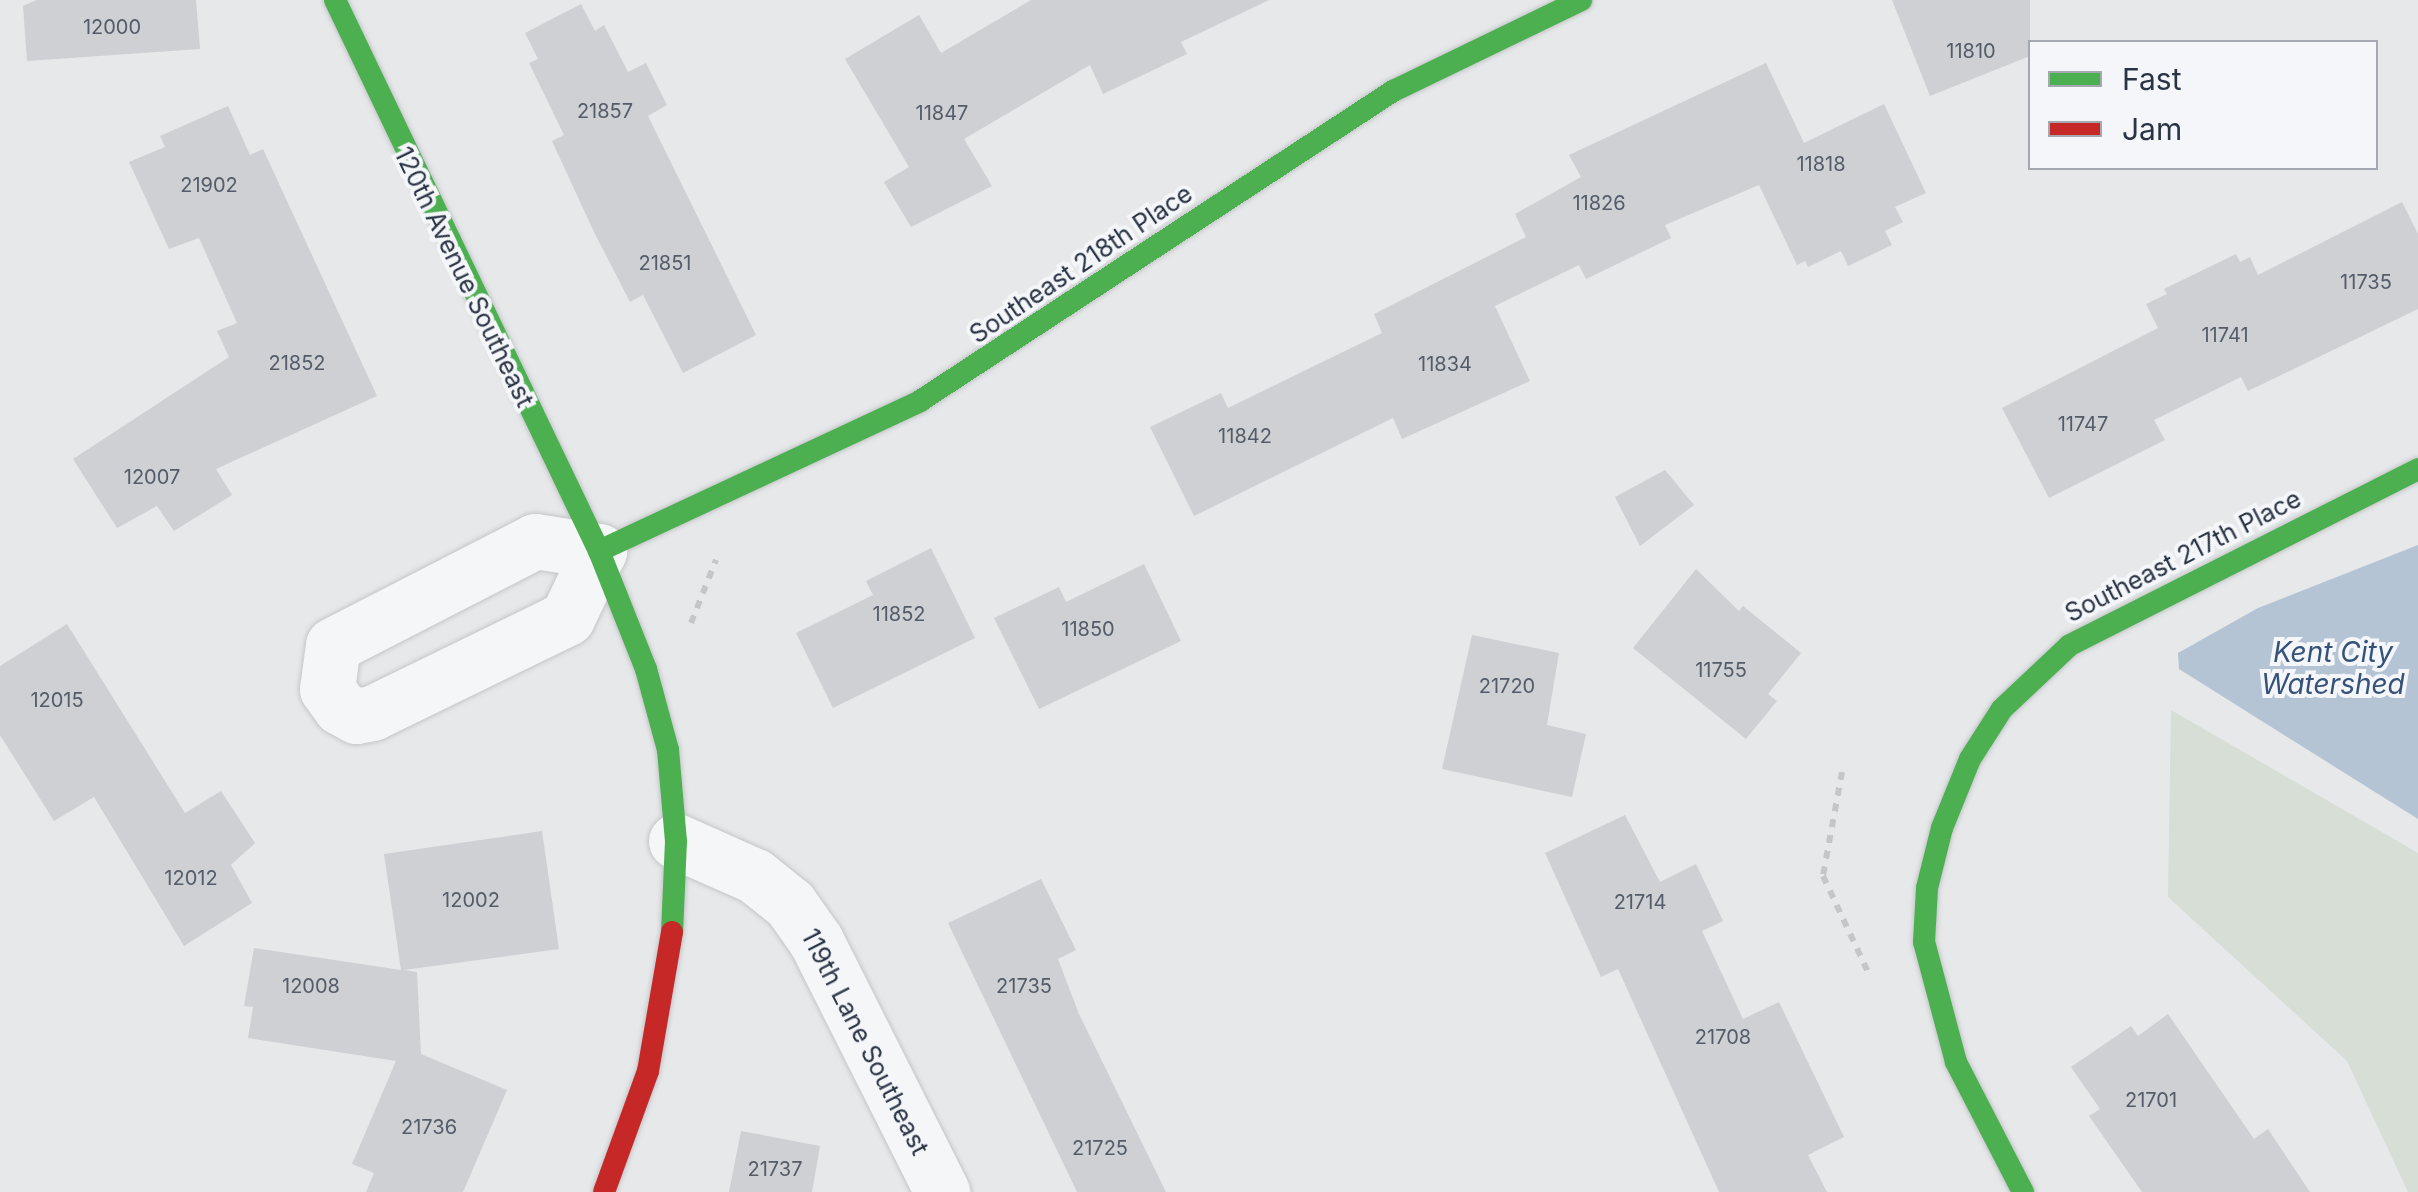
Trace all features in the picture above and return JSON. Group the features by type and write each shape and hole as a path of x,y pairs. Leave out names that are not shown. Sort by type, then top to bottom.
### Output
{"street":[{"name":"120th Avenue Southeast","path":"335,0 354,52 599,551 646,668 668,750 676,841 668,976 648,1072 604,1192"},
{"name":"Southeast 218th Place","path":"599,551 920,401 1393,91 1581,0"},
{"name":"Southeast 217th Place","path":"2023,1192 1956,1062 1937,1006 1924,942 1927,888 1942,828 1970,759 2002,710 2070,645 2418,469"},
{"name":"119th Lane Southeast","path":"676,841 755,876 790,904 816,941 942,1192"}],"shaded area":[{"path":"2171,710 2418,853 2418,1192 2408,1192 2347,1061 2168,897"}],"water":[{"name":"Kent City Watershed","path":"2418,545 2418,819 2179,669 2178,653 2258,608"}],"building":[{"path":"37,0 196,0 200,49 27,61 23,6"},
{"path":"1031,0 1269,0 1181,42 1187,54 1103,94 1090,65 964,139 992,186 911,227 884,182 909,167 845,59 919,15 941,53"},
{"path":"1892,0 2030,0 2028,57 1930,96"},
{"path":"581,4 595,31 604,25 628,72 646,63 667,105 648,116 756,335 683,373 643,295 630,302 594,232 552,141 564,135 529,63 538,59 525,33"},
{"path":"1766,63 1804,143 1884,104 1926,193 1895,207 1903,222 1885,231 1892,245 1848,266 1841,251 1808,267 1805,261 1797,265 1759,185 1665,225 1671,238 1586,279 1579,265 1495,306 1530,381 1402,439 1393,418 1194,516 1150,427 1221,393 1228,408 1382,333 1374,314 1526,237 1515,214 1581,177 1569,155"},
{"path":"228,106 250,155 263,149 377,396 216,469 232,495 174,531 157,506 117,528 73,459 229,357 217,331 237,323 199,238 169,249 129,162 165,147 160,136"},
{"path":"2402,202 2418,234 2418,309 2248,391 2241,377 2154,420 2165,440 2049,498 2002,408 2158,328 2146,304 2167,294 2164,289 2236,254 2240,262 2250,257 2258,275"},
{"path":"1665,470 1694,505 1640,546 1615,497"},
{"path":"931,548 975,638 833,708 796,633 873,595 866,581"},
{"path":"1144,564 1181,641 1039,709 994,618 1059,587 1066,602"},
{"path":"1696,569 1739,611 1743,606 1801,653 1768,694 1777,701 1746,739 1633,648"},
{"path":"67,624 185,813 221,791 255,843 231,865 252,903 184,946 94,797 54,821 0,735 0,666"},
{"path":"1472,635 1559,653 1547,725 1586,734 1572,797 1442,769"},
{"path":"1625,815 1660,882 1696,864 1723,921 1702,931 1743,1019 1779,1002 1844,1137 1808,1155 1827,1192 1719,1192 1618,969 1601,977 1545,853"},
{"path":"542,831 559,949 404,970 417,972 421,1054 507,1090 463,1192 366,1192 374,1173 352,1164 396,1061 248,1038 253,1007 244,1006 254,948 401,970 384,854"},
{"path":"1041,879 1076,950 1058,959 1079,1014 1166,1192 1077,1192 948,923"},
{"path":"2168,1014 2254,1139 2268,1129 2310,1192 2142,1192 2089,1116 2100,1109 2071,1067 2131,1026 2138,1036"},
{"path":"741,1131 820,1146 812,1192 729,1192"}],"traffic: fast":[{"path":"335,0 599,551 646,669 668,750 676,841 672,932"},
{"path":"599,551 920,401 1393,91 1581,0"},
{"path":"2023,1192 1956,1062 1924,942 1927,888 1942,828 1970,759 2002,709 2070,645 2418,469"}],"traffic: jam":[{"path":"604,1192 648,1071 672,932"}]}
